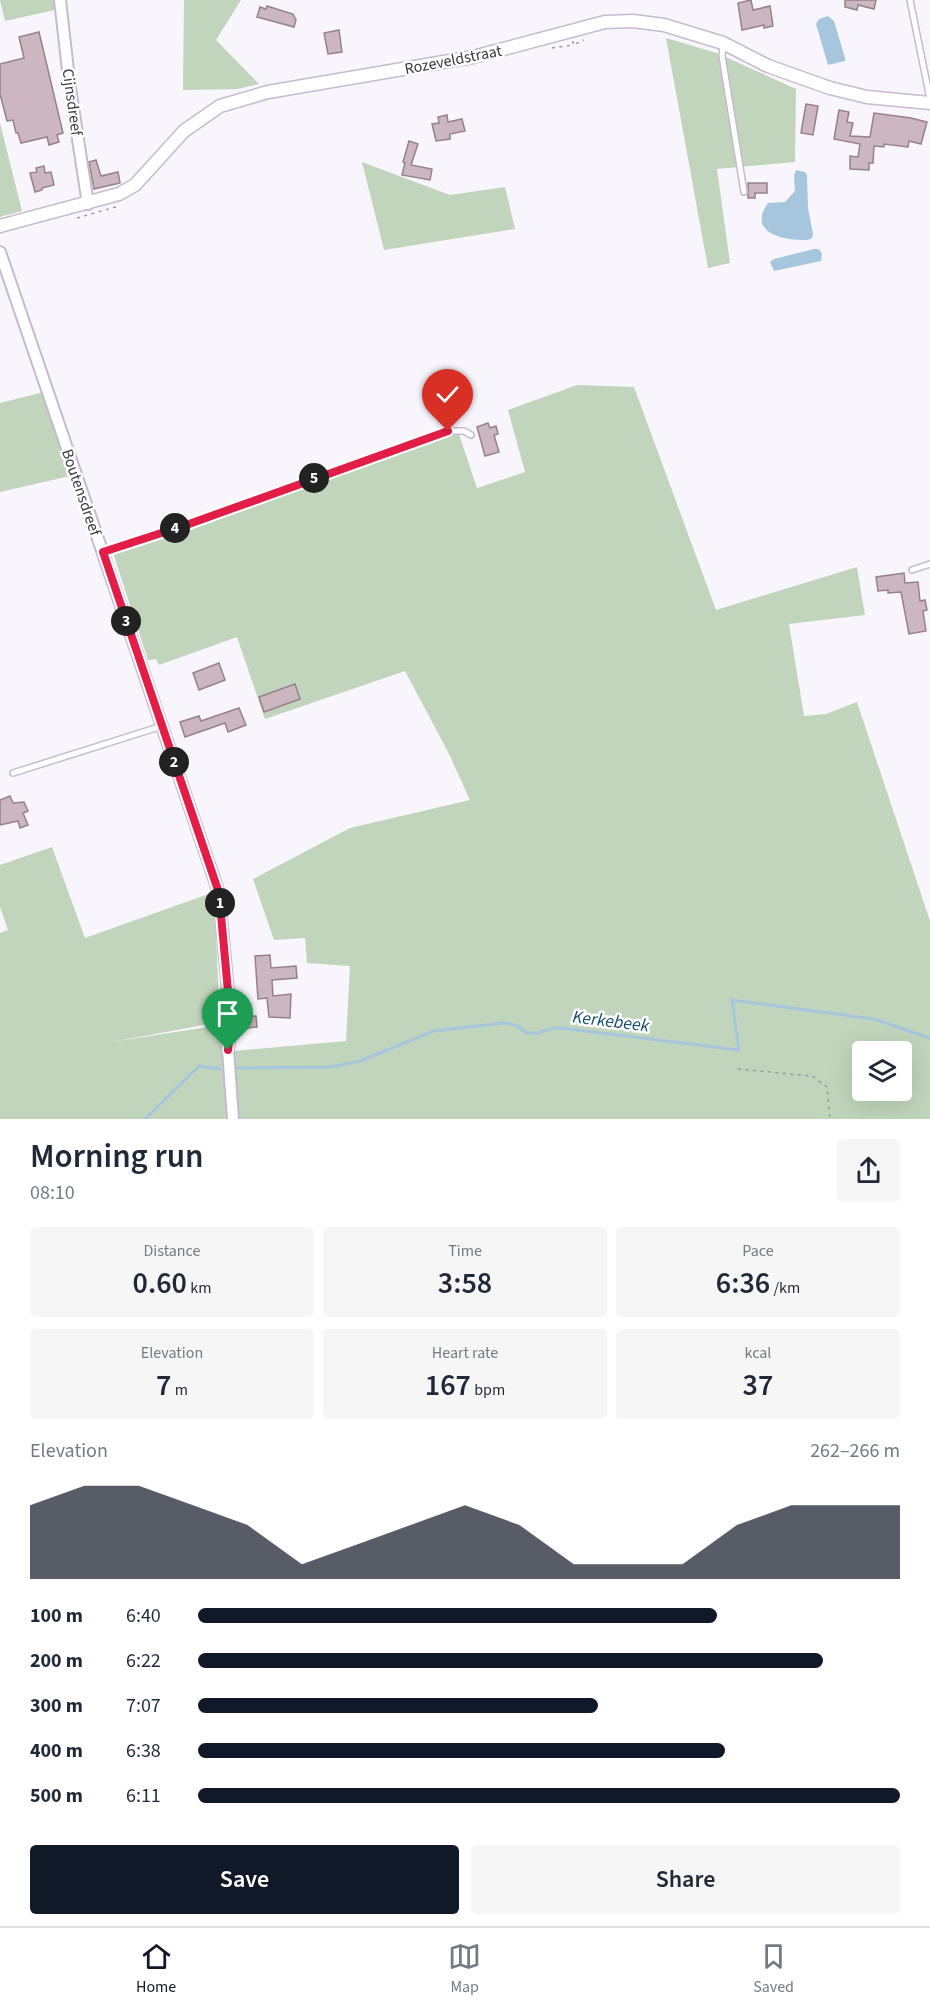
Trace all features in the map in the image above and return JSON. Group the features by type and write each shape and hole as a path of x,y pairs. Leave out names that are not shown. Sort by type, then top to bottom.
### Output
{"street":[{"name":"Cijnsdreef","path":"60,0 70,88 89,209"},
{"name":"Rozeveldstraat","path":"0,226 89,209 119,194 135,185 184,131 220,106 252,96 473,57 605,22 633,21 664,25 723,43 768,66 830,88 867,96 930,104"},
{"name":"Boutensdreef","path":"0,252 219,893 231,1024 228,1050 234,1119"}],"lane":[{"path":"910,0 930,99"},
{"path":"723,43 722,56 744,192"},
{"path":"103,552 189,524 448,431 464,431 471,435"},
{"path":"912,570 930,564"},
{"path":"13,773 162,726"}],"path":[{"path":"550,48 573,45"},
{"path":"89,209 117,207"},
{"path":"738,1069 812,1076 827,1087 830,1119"}],"green space":[{"path":"0,0 54,0 55,10 5,21"},
{"path":"184,0 241,0 216,40 259,84 237,89 183,90"},
{"path":"666,38 717,53 796,89 795,162 717,169 730,263 708,268"},
{"path":"0,123 22,211 0,217"},
{"path":"362,162 450,195 505,187 515,229 384,250"},
{"path":"577,385 634,387 716,610 857,567 865,615 789,624 804,716 826,714 857,702 930,921 930,1119 0,1119 0,933 8,930 0,907 0,865 52,847 85,938 214,892 220,1022 112,1042 220,1025 223,1052 346,1041 350,966 307,963 305,938 274,940 253,879 350,828 470,800 448,752 405,671 265,719 237,637 159,665 156,659 148,660 113,553 276,496 448,431 458,431 477,488 525,472 508,410"},
{"path":"44,392 70,476 0,492 0,403"}],"water":[{"path":"828,16 834,21 845,61 828,65 816,24 819,19"},
{"path":"796,170 805,172 807,175 808,208 813,234 808,240 789,239 771,234 762,222 762,214 768,203 785,202 795,191"},
{"path":"819,249 822,254 821,261 774,271 770,262 774,259"}],"building":[{"path":"751,0 753,10 770,6 773,26 764,28 764,25 742,30 738,3"},
{"path":"845,0 876,0 874,9 858,5 857,10 845,7"},
{"path":"267,6 293,14 296,20 294,27 257,17 260,7 266,9"},
{"path":"339,30 342,52 328,54 324,33"},
{"path":"39,32 63,133 57,135 59,142 49,145 47,137 21,143 13,120 7,121 0,94 0,64 24,58 19,37"},
{"path":"806,104 818,106 813,135 801,133"},
{"path":"839,110 849,112 847,122 853,123 850,136 870,137 874,113 927,122 921,144 909,141 908,147 884,144 884,147 874,146 873,163 869,163 869,170 850,169 850,156 858,157 860,144 834,139"},
{"path":"447,115 448,122 462,119 465,131 450,134 450,139 436,141 432,124 439,123 438,117"},
{"path":"409,141 418,144 411,165 432,169 430,180 402,175"},
{"path":"96,160 101,176 118,172 120,183 94,189 89,162"},
{"path":"44,166 45,173 51,172 54,185 35,192 30,173 37,172 36,168"},
{"path":"748,183 767,183 767,193 755,193 755,198 748,198"},
{"path":"488,423 490,428 496,426 498,434 494,435 499,452 485,456 477,427"},
{"path":"904,573 905,583 918,582 920,601 925,600 927,610 923,611 926,631 909,634 901,592 878,591 876,577"},
{"path":"219,663 225,680 199,690 193,673"},
{"path":"295,684 300,699 264,712 259,697"},
{"path":"239,708 246,725 228,732 225,723 185,737 180,722 199,716 201,721"},
{"path":"10,796 13,803 24,802 28,811 23,813 28,825 20,828 18,821 0,825 0,800"},
{"path":"270,955 271,968 296,966 297,978 272,980 273,996 291,994 290,1018 269,1017 267,998 258,999 255,956"},
{"path":"256,1016 257,1027 238,1029 238,1017"}],"waterway":[{"name":"Kerkebeek","path":"236,1068 330,1067 360,1061 434,1031 503,1023 516,1025 527,1033 561,1028 739,1050 732,1000 874,1019 930,1038"},
{"name":"Kerkebeek","path":"145,1119 199,1066 220,1069"}],"route":[{"path":"228,1050 231,1024 219,893 103,552 189,524 448,431"}]}
